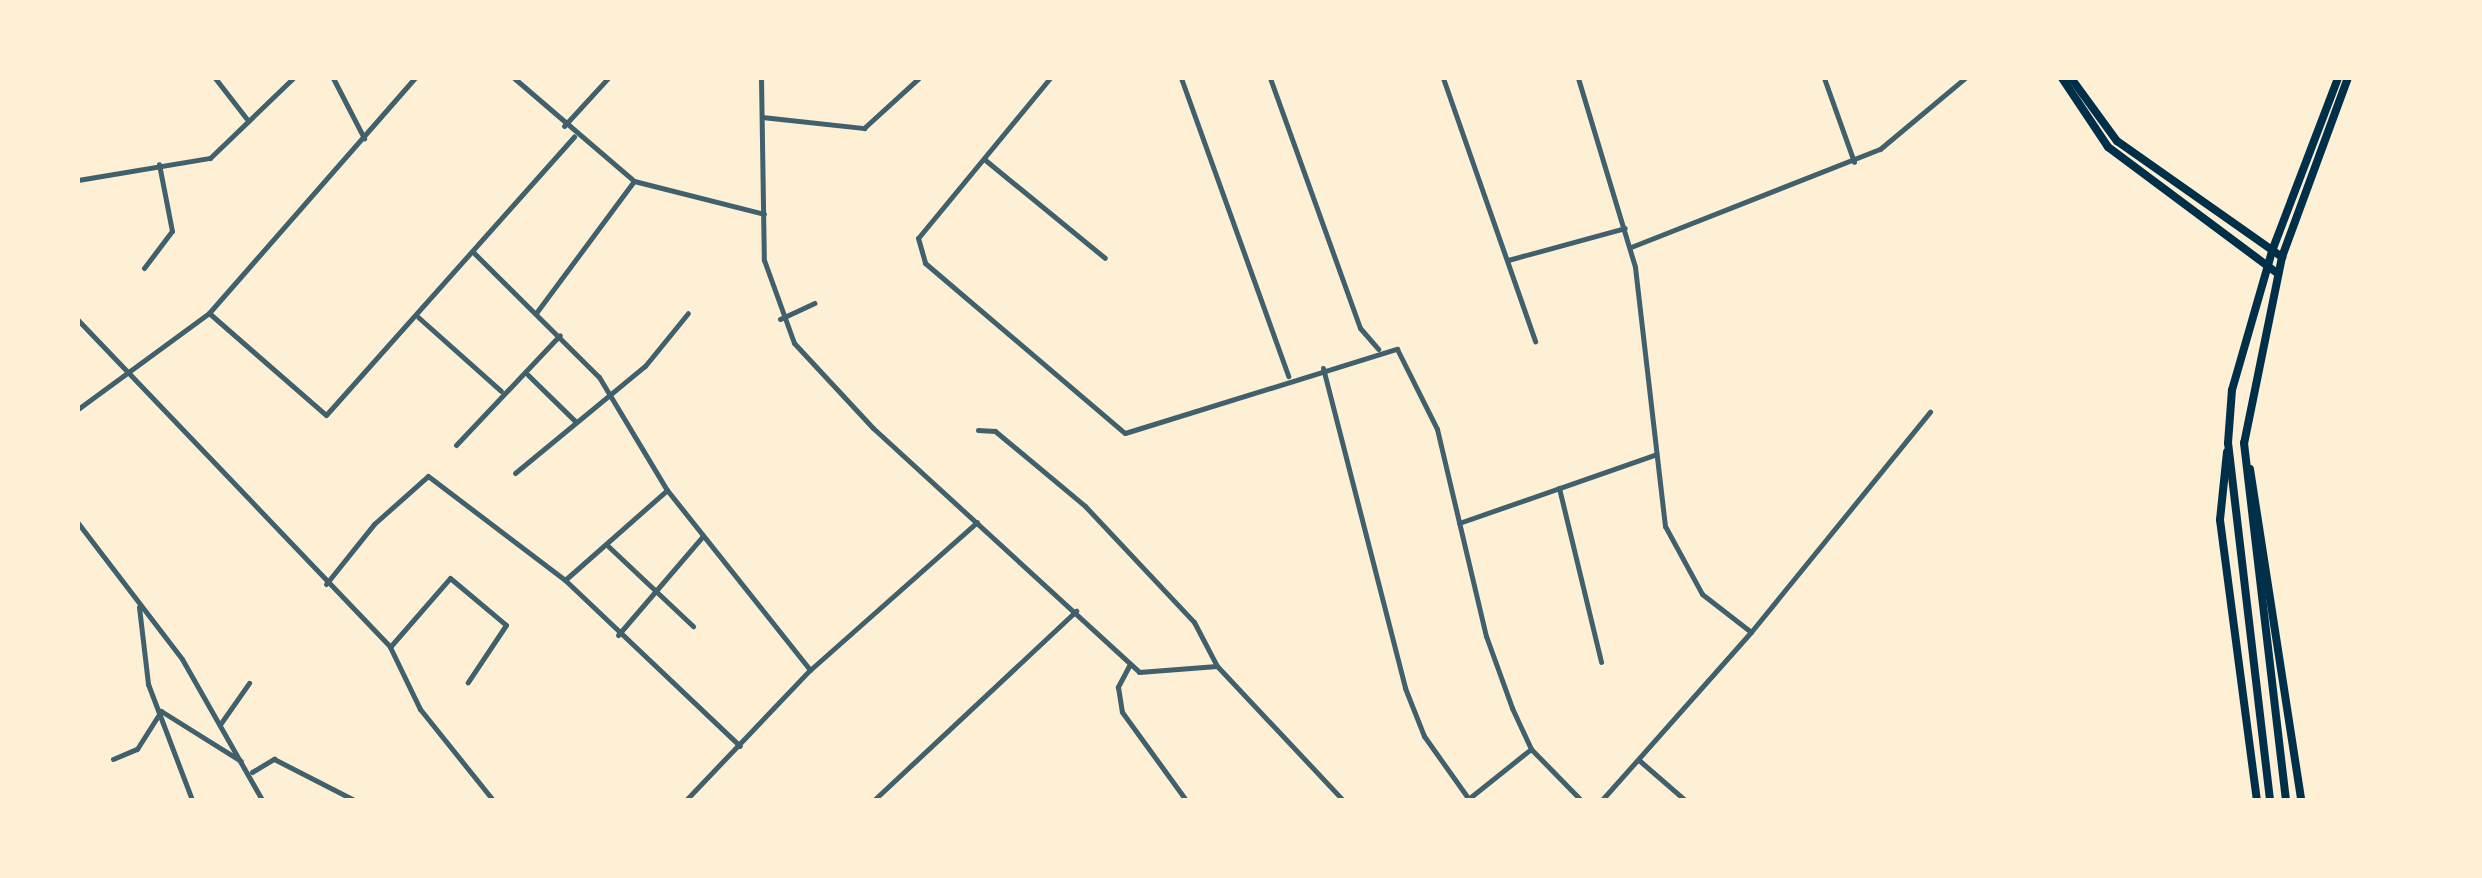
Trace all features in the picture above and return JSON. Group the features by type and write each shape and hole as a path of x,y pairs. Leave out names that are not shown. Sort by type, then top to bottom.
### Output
{"main road":[{"path":"2062,78 2108,147 2276,272"},
{"path":"2071,78 2117,141 2282,257"},
{"path":"2257,800 2220,520 2232,390 2272,251 2338,78"},
{"path":"2286,800 2244,443 2276,272 2348,78"},
{"path":"2228,443 2270,800"},
{"path":"2244,443 2301,800"}],"street":[{"path":"215,78 246,118"},
{"path":"78,180 210,158 246,118 293,78"},
{"path":"333,78 364,138"},
{"path":"78,409 210,313 415,78"},
{"path":"514,78 574,137 634,181 764,214"},
{"path":"564,126 608,78"},
{"path":"762,78 764,214 780,319 829,385 1130,664 1154,674 1217,666"},
{"path":"762,118 864,128 919,78"},
{"path":"1050,78 918,238 918,252 1113,427 1135,434 1288,376 1378,349 1398,349 1417,377 1486,636 1532,749 1581,800"},
{"path":"1180,78 1288,376"},
{"path":"1270,78 1360,328 1378,349"},
{"path":"1443,78 1536,341"},
{"path":"1578,78 1631,247 1661,512 1692,578 1750,632"},
{"path":"1824,78 1854,162"},
{"path":"1631,247 1854,162 1897,140 1965,78"},
{"path":"210,313 326,415 574,137"},
{"path":"984,158 1105,258"},
{"path":"144,268 172,231 159,164"},
{"path":"536,313 634,181"},
{"path":"1508,260 1626,228"},
{"path":"473,252 560,335 609,395 667,490 810,670"},
{"path":"780,319 814,303"},
{"path":"515,473 609,395 688,312"},
{"path":"418,316 502,392"},
{"path":"78,320 390,647 420,710 493,800"},
{"path":"528,375 560,335"},
{"path":"456,445 520,368 576,422"},
{"path":"1323,368 1405,688 1424,736 1467,799 1532,749"},
{"path":"1602,800 1750,632 1930,412"},
{"path":"978,430 996,430 1085,506 1194,622 1217,666 1337,799"},
{"path":"1459,524 1654,455"},
{"path":"326,584 374,524 428,476 565,580 618,635 740,746"},
{"path":"1560,488 1601,662"},
{"path":"565,580 667,490"},
{"path":"686,800 810,670 977,522"},
{"path":"78,523 221,723 252,772 262,800"},
{"path":"618,635 703,536"},
{"path":"608,546 694,626"},
{"path":"390,647 450,578 506,625 468,682"},
{"path":"138,604 148,684 162,711 192,800"},
{"path":"874,800 1076,611"},
{"path":"1130,664 1118,686 1122,712 1186,800"},
{"path":"221,723 250,683"},
{"path":"113,760 137,749 162,711"},
{"path":"162,711 247,766"},
{"path":"252,772 274,759 354,800"},
{"path":"1640,761 1684,800"}]}
